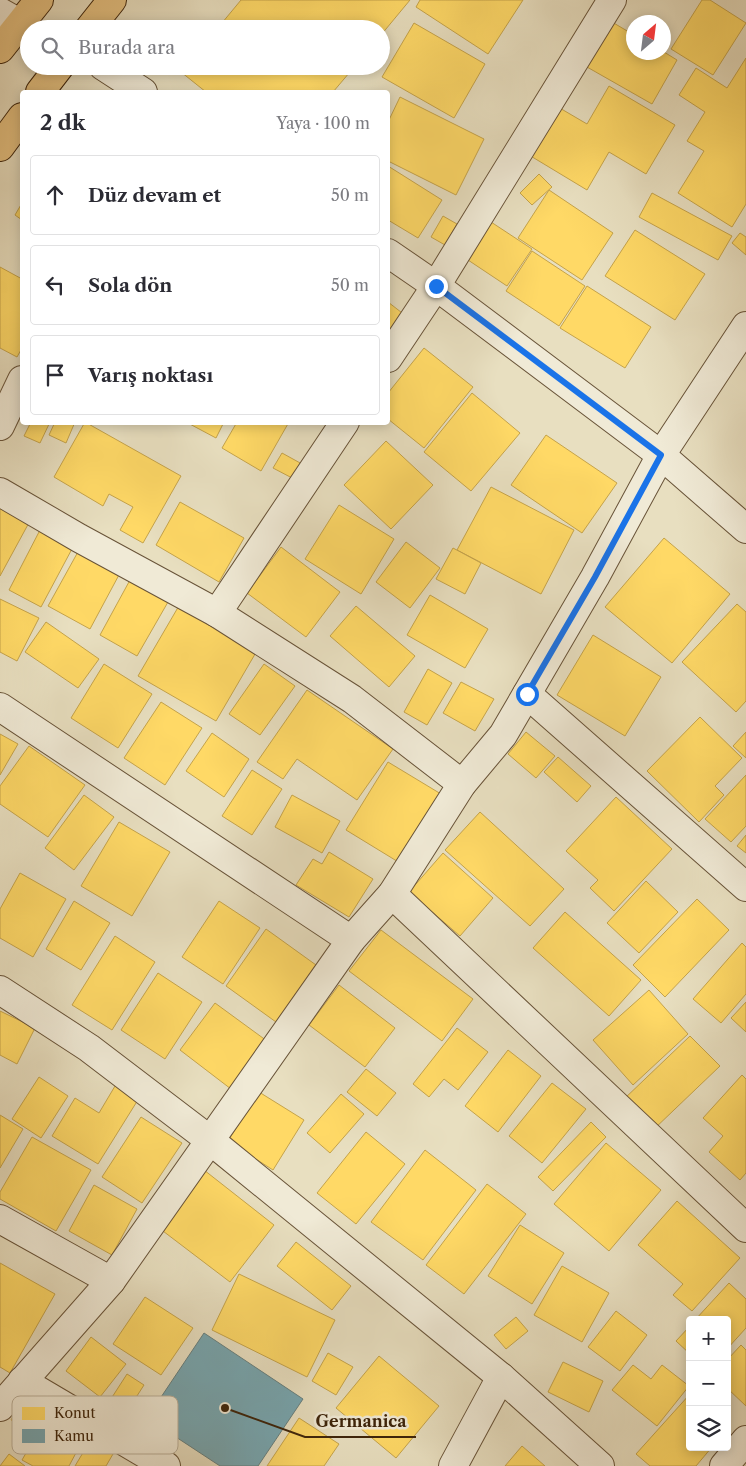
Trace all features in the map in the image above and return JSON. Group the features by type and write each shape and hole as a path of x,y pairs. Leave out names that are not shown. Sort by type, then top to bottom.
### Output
{"main road":[{"path":"0,49 10,18 39,0"},
{"path":"96,20 112,0"},
{"path":"42,90 53,75"},
{"path":"0,147 20,119"}],"street":[{"path":"390,355 436,286 612,0"},
{"path":"117,75 140,90"},
{"path":"390,255 436,286 661,455 746,529"},
{"path":"0,1407 111,1281 351,940 392,894 462,784 502,735 595,577 661,455 746,326"},
{"path":"0,426 20,384"},
{"path":"217,613 343,425"},
{"path":"0,492 79,538 217,613 352,699 462,784"},
{"path":"527,694 746,887"},
{"path":"0,707 351,940"},
{"path":"392,894 746,1228"},
{"path":"0,990 89,1048 211,1140 501,1377 600,1466"},
{"path":"0,1219 111,1281"},
{"path":"453,1466 501,1377"},
{"path":"22,1380 49,1396"},
{"path":"724,1466 746,1440"},
{"path":"146,1454 166,1466"}],"building: Konut":[{"path":"241,0 410,0 390,24 390,20 224,20"},
{"path":"420,0 523,0 488,54 416,7"},
{"path":"702,0 710,0 746,23 713,75 671,49"},
{"path":"612,22 626,30 626,60 671,60 671,56 677,60 652,104 587,67"},
{"path":"414,23 485,64 454,118 382,77 383,75 390,75 390,64"},
{"path":"746,58 746,204 732,227 678,193 704,151 687,141 705,112 679,95 696,68 727,88"},
{"path":"185,75 347,75 335,90 204,90"},
{"path":"609,86 675,125 646,174 609,152 587,190 529,155 558,107 587,124"},
{"path":"400,97 484,139 456,195 390,162 390,118"},
{"path":"390,167 442,200 418,238 390,221"},
{"path":"539,174 552,187 532,205 520,193"},
{"path":"549,190 613,233 582,280 518,238"},
{"path":"652,193 732,236 718,260 639,217"},
{"path":"20,206 20,219 15,215"},
{"path":"443,216 457,224 445,245 431,237"},
{"path":"491,222 532,249 507,286 465,258"},
{"path":"635,230 705,274 675,320 605,276"},
{"path":"740,233 746,237 746,255 732,243"},
{"path":"532,251 585,286 559,326 506,291"},
{"path":"0,267 20,278 20,352 17,357 0,348"},
{"path":"587,286 651,327 625,368 560,328"},
{"path":"390,304 406,316 390,337"},
{"path":"424,348 473,387 424,448 390,421 390,390"},
{"path":"472,393 520,433 471,491 424,452"},
{"path":"30,425 49,425 40,443 24,436"},
{"path":"54,425 74,425 66,443 49,435"},
{"path":"83,425 90,425 181,476 143,543 120,530 133,507 109,494 103,506 54,477"},
{"path":"192,425 222,425 216,438"},
{"path":"235,425 287,425 261,471 222,448"},
{"path":"546,435 617,483 582,533 511,485"},
{"path":"386,441 433,485 391,529 344,485"},
{"path":"282,453 302,464 294,479 273,468"},
{"path":"491,487 574,530 541,594 457,550"},
{"path":"0,502 31,519 0,576"},
{"path":"180,502 244,538 219,582 156,545"},
{"path":"339,505 394,539 361,594 305,559"},
{"path":"40,530 73,547 41,607 9,590"},
{"path":"664,538 730,594 672,663 605,607"},
{"path":"406,542 440,568 410,608 376,582"},
{"path":"281,547 340,592 306,637 247,593"},
{"path":"453,548 481,563 465,594 436,579"},
{"path":"79,550 120,573 90,629 48,606"},
{"path":"130,580 168,602 137,656 100,635"},
{"path":"430,595 488,629 465,668 407,635"},
{"path":"0,599 39,618 17,661 0,652"},
{"path":"180,604 258,649 216,721 138,676"},
{"path":"737,604 746,612 746,701 736,712 682,662"},
{"path":"356,606 415,656 389,687 330,636"},
{"path":"46,622 99,659 78,688 25,652"},
{"path":"593,635 661,677 625,736 557,695"},
{"path":"104,664 152,694 118,748 71,718"},
{"path":"264,664 295,686 260,735 229,714"},
{"path":"428,669 452,683 427,725 404,712"},
{"path":"461,682 494,699 475,731 443,713"},
{"path":"307,690 393,749 357,800 297,759 283,779 257,762"},
{"path":"161,702 202,728 165,785 124,758"},
{"path":"700,717 742,758 715,786 724,795 699,822 647,771"},
{"path":"526,732 555,756 536,778 508,754"},
{"path":"746,732 746,758 733,746"},
{"path":"212,733 249,759 224,797 186,771"},
{"path":"0,734 18,744 0,775"},
{"path":"29,746 85,785 48,837 0,804 0,786"},
{"path":"558,757 591,786 577,802 544,772"},
{"path":"388,762 441,794 400,863 346,830"},
{"path":"252,770 282,789 252,835 222,816"},
{"path":"746,775 746,826 731,842 705,819"},
{"path":"84,795 114,817 74,870 45,848"},
{"path":"292,795 340,821 322,853 275,827"},
{"path":"616,797 672,849 614,911 590,888 598,880 566,851"},
{"path":"480,812 564,889 530,926 445,850"},
{"path":"119,822 170,852 132,916 81,886"},
{"path":"746,835 746,853 737,846"},
{"path":"329,852 373,879 349,917 296,885 313,859 322,864"},
{"path":"443,853 493,898 460,936 409,892"},
{"path":"20,873 66,899 33,957 0,938 0,909"},
{"path":"646,881 678,912 639,953 607,923"},
{"path":"697,899 729,930 665,997 633,965"},
{"path":"74,901 110,923 81,970 46,949"},
{"path":"219,901 260,928 223,984 182,957"},
{"path":"565,912 641,980 609,1016 533,948"},
{"path":"266,929 316,965 276,1022 226,986"},
{"path":"381,930 473,999 442,1041 349,971"},
{"path":"115,936 155,962 112,1030 72,1005"},
{"path":"742,943 746,947 746,994 721,1023 693,999"},
{"path":"158,973 202,1002 165,1059 121,1030"},
{"path":"339,985 395,1028 365,1067 309,1025"},
{"path":"649,990 688,1034 633,1085 593,1040"},
{"path":"746,1002 746,1032 731,1018"},
{"path":"215,1003 267,1041 231,1089 180,1050"},
{"path":"0,1011 35,1028 17,1064 0,1055"},
{"path":"457,1028 488,1052 458,1090 444,1079 429,1097 413,1084"},
{"path":"690,1036 720,1066 652,1131 623,1100"},
{"path":"508,1050 541,1076 498,1132 465,1106"},
{"path":"366,1069 396,1093 377,1116 347,1092"},
{"path":"742,1075 746,1079 746,1173 740,1180 709,1152 723,1136 703,1118"},
{"path":"39,1077 68,1096 41,1138 12,1119"},
{"path":"118,1081 141,1095 98,1164 52,1136 75,1098 99,1113"},
{"path":"552,1083 586,1109 542,1163 509,1136"},
{"path":"259,1092 304,1120 273,1170 228,1141"},
{"path":"341,1094 364,1114 330,1153 307,1133"},
{"path":"0,1115 23,1129 0,1168"},
{"path":"141,1117 182,1143 142,1203 102,1177"},
{"path":"591,1122 606,1137 553,1191 538,1177"},
{"path":"366,1132 405,1164 356,1224 317,1193"},
{"path":"32,1137 91,1170 56,1231 0,1199 0,1192"},
{"path":"606,1143 661,1190 609,1251 554,1204"},
{"path":"425,1150 476,1190 423,1260 371,1222"},
{"path":"204,1170 274,1225 230,1282 159,1228"},
{"path":"487,1184 526,1214 464,1294 426,1265"},
{"path":"94,1185 137,1209 112,1255 69,1231"},
{"path":"677,1201 740,1258 692,1311 673,1295 683,1284 638,1245"},
{"path":"520,1225 564,1253 532,1304 488,1276"},
{"path":"296,1242 351,1286 332,1310 277,1266"},
{"path":"0,1263 55,1294 10,1373 0,1367"},
{"path":"562,1266 609,1293 582,1342 534,1315"},
{"path":"239,1274 335,1320 307,1377 212,1330"},
{"path":"729,1283 746,1299 746,1328 731,1345 731,1316 699,1316"},
{"path":"145,1297 193,1328 161,1375 113,1344"},
{"path":"616,1311 647,1335 620,1371 588,1347"},
{"path":"516,1317 528,1331 506,1349 494,1335"},
{"path":"686,1330 686,1350 676,1341"},
{"path":"91,1337 126,1364 101,1396 66,1371"},
{"path":"741,1345 746,1350 746,1406 731,1392 731,1356"},
{"path":"328,1353 353,1367 336,1395 312,1381"},
{"path":"379,1356 439,1406 396,1458 336,1408"},
{"path":"563,1362 603,1381 589,1412 548,1392"},
{"path":"633,1365 651,1379 662,1365 686,1384 686,1390 657,1426 612,1390"},
{"path":"127,1374 144,1385 137,1396 113,1396"},
{"path":"686,1398 686,1451 709,1451 696,1466 650,1466 636,1454"},
{"path":"299,1418 339,1444 324,1466 267,1466"},
{"path":"522,1446 545,1466 505,1466"},
{"path":"9,1454 25,1466 0,1466"},
{"path":"25,1454 75,1454 69,1466 33,1466 22,1460"},
{"path":"82,1454 113,1454 106,1466 75,1466"}],"building: Kamu":[{"path":"204,1333 303,1399 258,1466 220,1466 178,1438 178,1396 162,1396"}],"place":[{"name":"Germanica","path":"225,1408"}],"route":[{"path":"436,286 661,455 595,577 527,694"}]}
